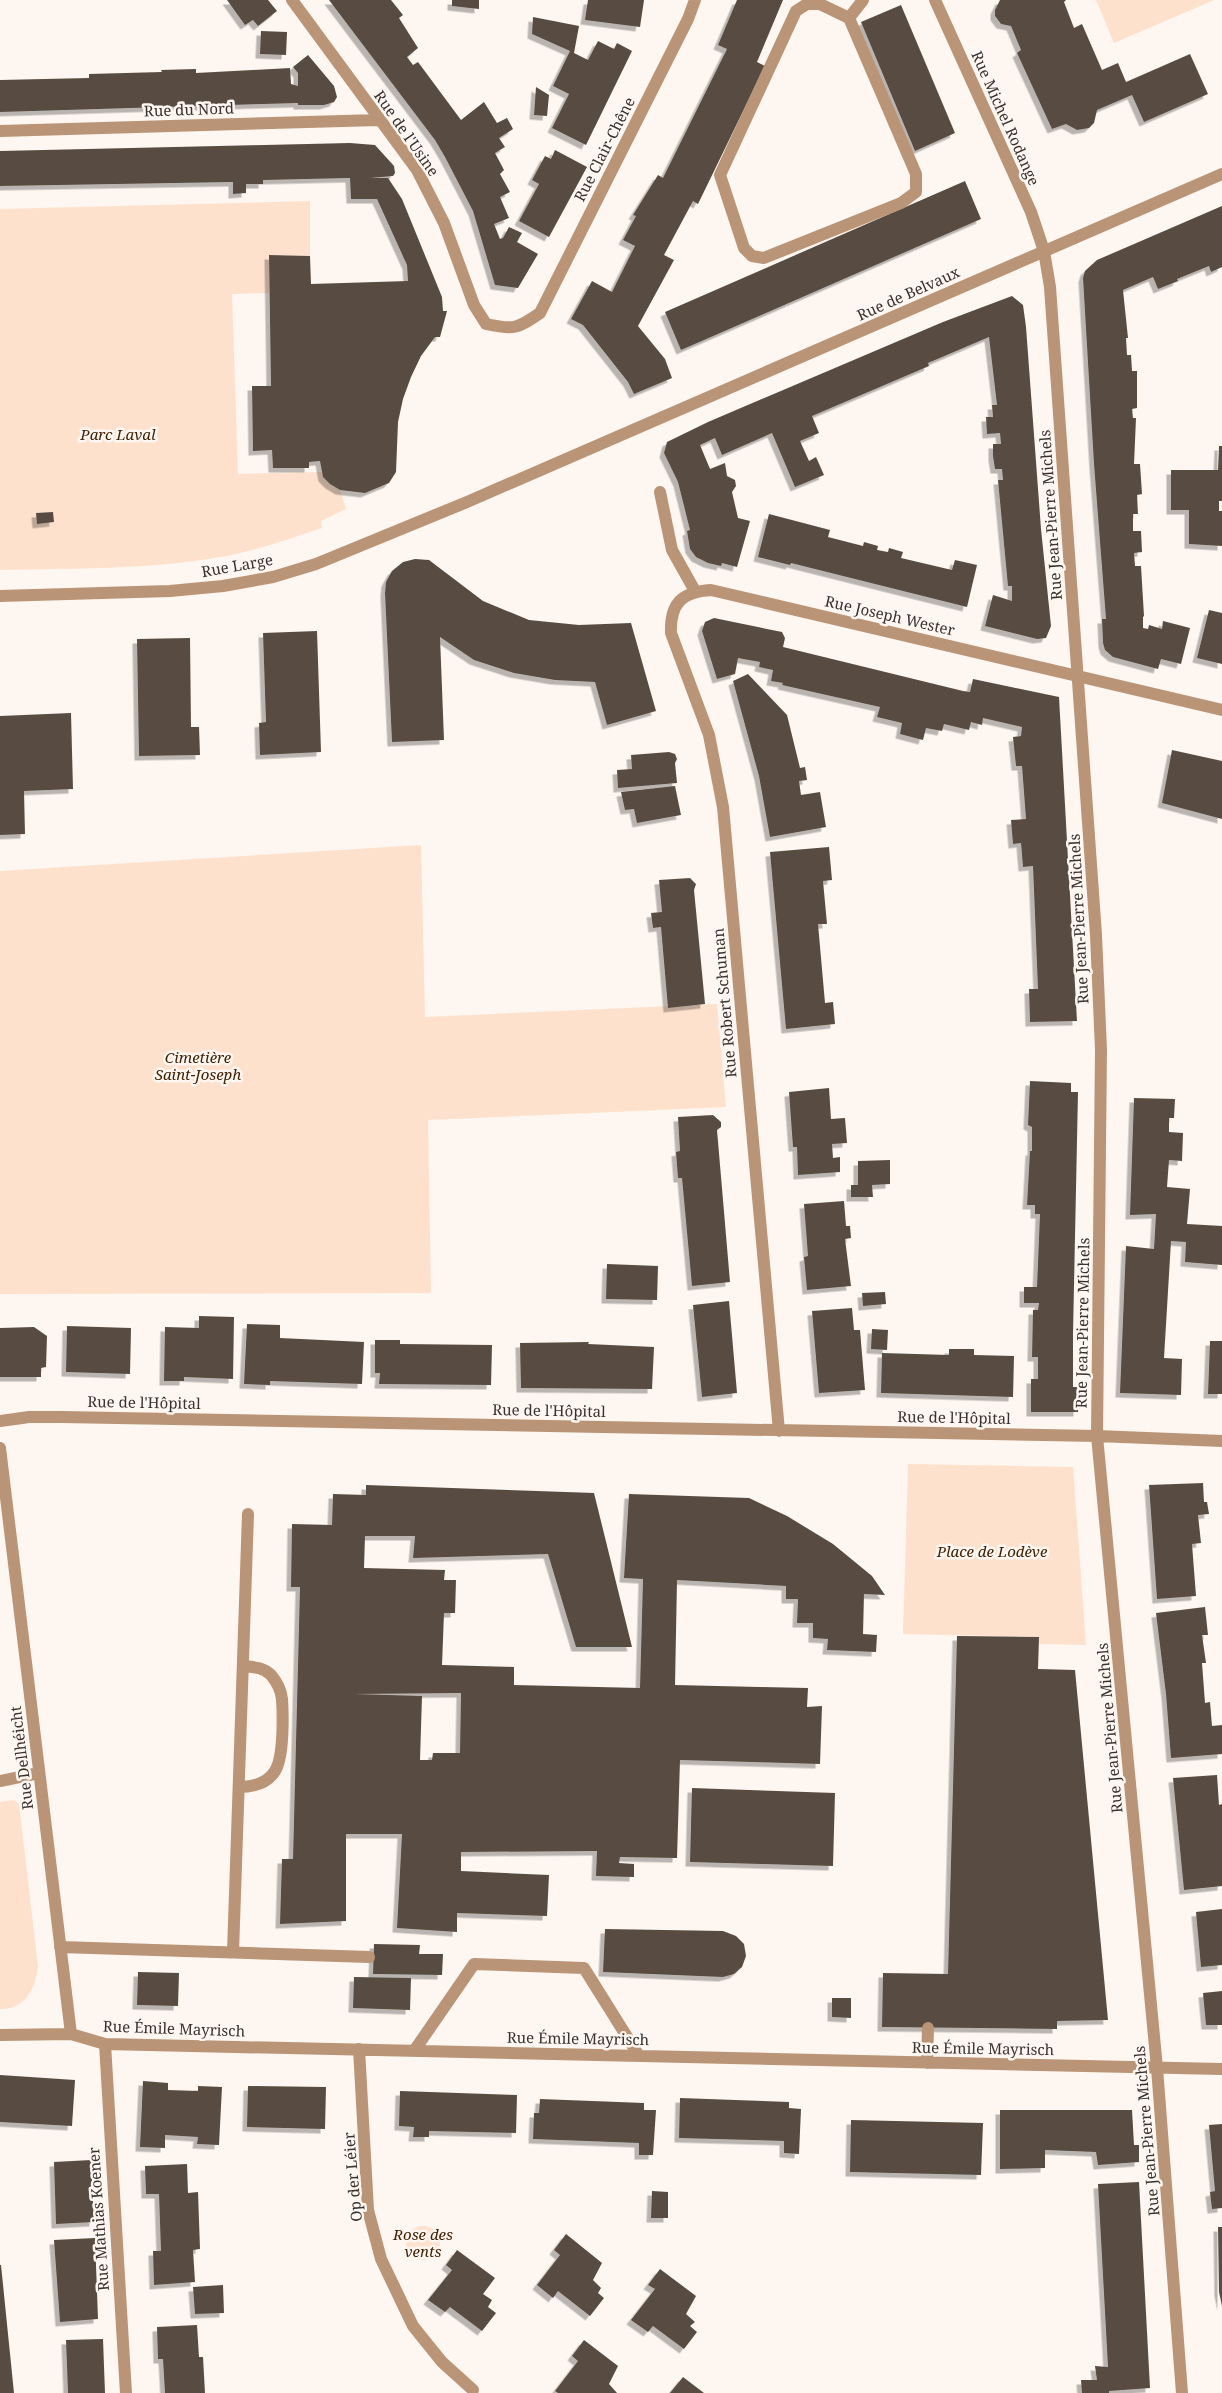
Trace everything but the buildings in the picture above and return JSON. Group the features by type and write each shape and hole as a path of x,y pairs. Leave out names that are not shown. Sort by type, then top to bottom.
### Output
{"street":[{"name":"Rue de l'Usine","path":"292,0 421,179 444,222 474,306 486,324 509,329 525,324 540,313"},
{"name":"Rue Clair-Chêne","path":"540,313 688,19 695,0"},
{"path":"849,18 863,0"},
{"name":"Rue Michel Rodange","path":"935,0 1031,212 1044,251"},
{"path":"807,4 820,4 849,18 916,174 916,192 901,203 764,258 752,256 744,248 720,175 796,11 807,4"},
{"name":"Rue du Nord","path":"0,131 378,120"},
{"name":"Rue de Belvaux","path":"467,502 1222,174"},
{"name":"Rue Jean-Pierre Michels","path":"1044,251 1050,287 1096,935 1101,1050 1097,1436 1157,2068 1182,2393"},
{"path":"660,492 672,550 695,591"},
{"name":"Rue Large","path":"0,596 170,591 223,586 273,577 316,564 467,502"},
{"name":"Rue Joseph Wester","path":"695,591 711,590 1222,710"},
{"name":"Rue Robert Schuman","path":"695,591 684,597 675,606 670,618 671,633 709,735 723,807 779,1431"},
{"name":"Rue de l'Hôpital","path":"0,1421 29,1417 61,1417 1097,1436 1222,1441"},
{"name":"Rue Dellhéicht","path":"0,1448 71,2034"},
{"path":"233,1952 248,1514"},
{"path":"239,1787 253,1787 265,1782 275,1772 280,1759 282,1699 279,1685 270,1674 258,1667 243,1666"},
{"path":"0,1781 39,1773"},
{"path":"60,1946 369,1957"},
{"path":"414,2051 474,1964 584,1968 639,2056"},
{"path":"927,2063 928,2028"},
{"name":"Rue Émile Mayrisch","path":"0,2035 71,2034 105,2044 1222,2069"},
{"name":"Rue Mathias Koener","path":"105,2044 126,2393"},
{"name":"Op der Léier","path":"358,2049 368,2210 381,2259 413,2326 442,2362 473,2390"}],"green space":[{"path":"1096,0 1214,0 1114,43"},
{"name":"Parc Laval","path":"310,201 310,256 269,255 269,293 232,294 238,474 321,472 330,484 340,490 346,509 321,521 322,528 259,548 220,557 138,566 0,570 0,209"},
{"name":"Cimetière Saint-Joseph","path":"421,845 425,1017 717,1004 726,1107 428,1120 431,1293 0,1294 0,871"},
{"name":"Place de Lodève","path":"908,1464 1073,1467 1086,1645 1038,1644 1038,1637 903,1634"},
{"path":"14,1800 19,1804 38,1966 35,1982 28,1996 16,2006 0,2009 0,1802"},
{"name":"Rose des vents","path":"423,2226 430,2227 435,2231 439,2236 439,2250 435,2255 430,2259 423,2260 416,2259 411,2255 407,2250 406,2243 407,2236 411,2231 416,2227"}]}
